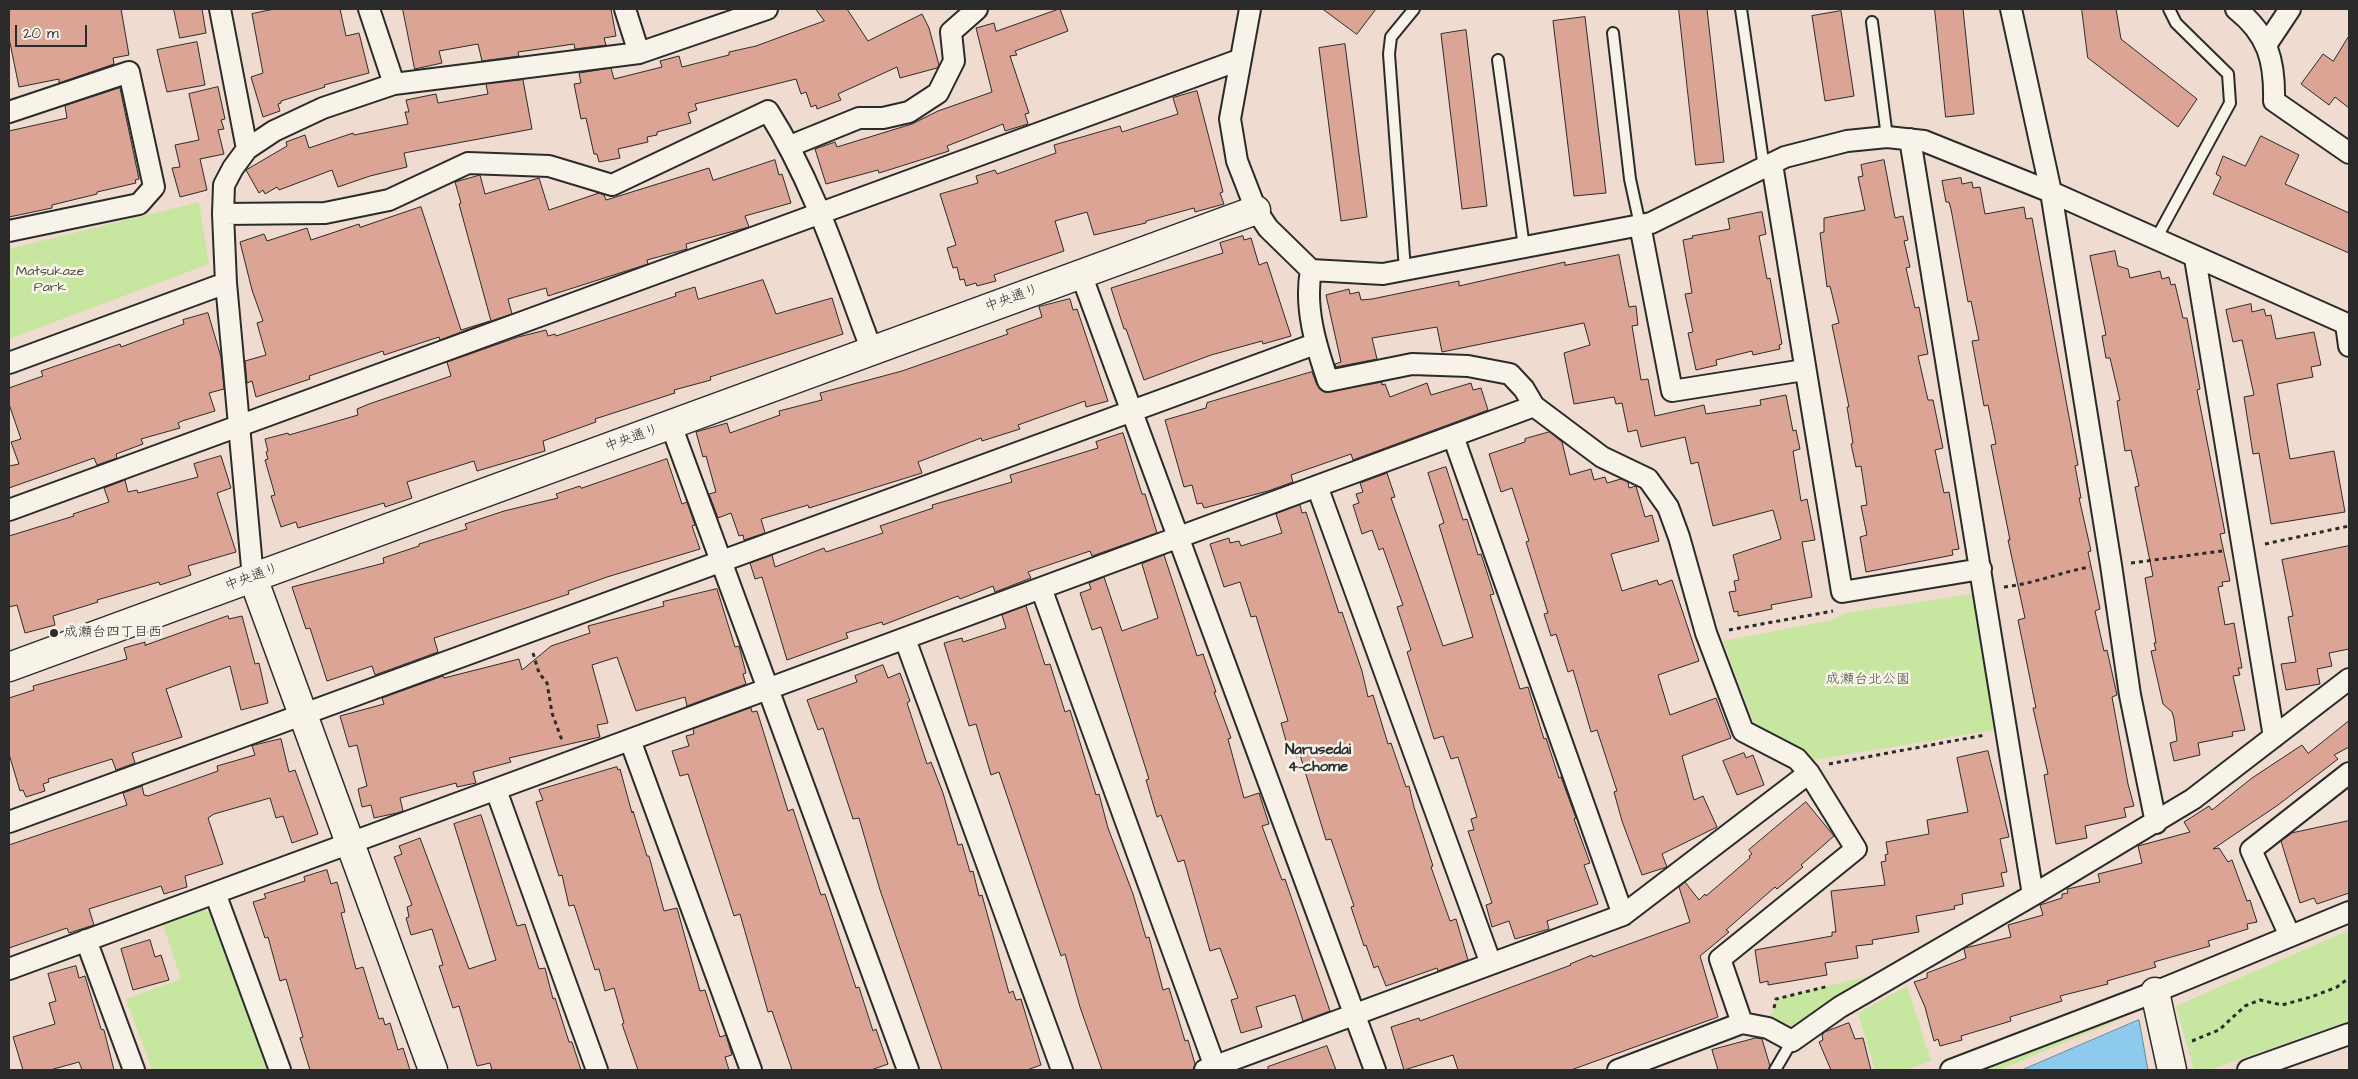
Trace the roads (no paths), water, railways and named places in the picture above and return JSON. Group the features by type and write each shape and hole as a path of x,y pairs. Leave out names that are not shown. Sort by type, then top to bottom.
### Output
{"street":[{"path":"220,9 247,149"},
{"path":"369,9 394,84"},
{"path":"625,9 639,53"},
{"path":"434,1070 253,578 226,282 223,214 224,185 232,168 247,149 274,131 323,108 394,84 639,53 767,9"},
{"path":"790,146 859,118 883,118 909,112 938,93 954,60 951,32 977,9"},
{"path":"1250,9 1239,60 1230,119 1237,160 1256,210 1268,228 1311,270 1384,274 1651,223 1785,157 1847,141 1887,137 1910,138 1936,146 2051,192 2195,258 2347,324 2349,346"},
{"path":"2012,9 2051,192 2130,695 2156,823"},
{"path":"2236,9 2259,30 2266,45 2274,76 2274,101 2349,153"},
{"path":"2266,45 2290,9"},
{"path":"9,510 1239,60"},
{"path":"9,112 130,72 154,188 139,204 9,231"},
{"path":"223,214 325,213 389,200 468,163 549,166 612,185 768,112 790,146 819,213 872,351"},
{"path":"1910,138 2033,896"},
{"path":"1768,166 1842,592 1981,569"},
{"name":"中央通り","path":"9,667 1256,210"},
{"path":"1640,225 1672,391 1804,370"},
{"path":"2195,258 2274,737"},
{"path":"1311,270 1308,286 1315,344 1328,381 1412,364 1468,366 1510,374 1524,389 1534,406 1602,456 1648,479 1668,507 1679,537 1706,633 1743,732 1797,759 1809,773 1856,849 1720,959 1742,1024"},
{"path":"1082,274 1375,1070"},
{"path":"9,363 226,282"},
{"path":"9,822 1315,344"},
{"path":"9,969 1534,406"},
{"path":"671,424 908,1070"},
{"path":"1452,436 1623,915"},
{"path":"1317,486 1491,964"},
{"path":"1041,588 1210,1068 1623,915 1809,773"},
{"path":"905,638 1062,1070"},
{"path":"1618,1070 1742,1024 1768,1028 1792,1041 1840,1007 2033,896 2193,800 2349,679"},
{"path":"630,740 751,1070"},
{"path":"2290,936 2251,850 2349,773"},
{"path":"496,790 597,1070"},
{"path":"215,893 280,1070"},
{"path":"1950,1070 2155,992 2349,912"},
{"path":"86,940 134,1070"},
{"path":"2155,992 2170,1059"},
{"path":"2248,1070 2349,1034"}],"lane":[{"path":"1405,270 1389,54 1391,37 1414,9"},
{"path":"1742,9 1768,166"},
{"path":"2156,239 2230,103 2228,74 2176,22 2169,9"},
{"path":"1872,22 1887,137"},
{"path":"1613,33 1630,179 1640,225"},
{"path":"1498,60 1524,247"},
{"path":"1775,1070 1792,1041"}],"water":[{"path":"2139,1020 2148,1070 2022,1070"}],"place":[{"name":"成瀬台四丁目西","path":"54,633"}],"district":[{"name":"Narusedai 4-chome","path":"1318,760"}],"park label":[{"name":"Matsukaze Park","path":"50,280"},
{"name":"成瀬台北公園","path":"1868,680"}]}
